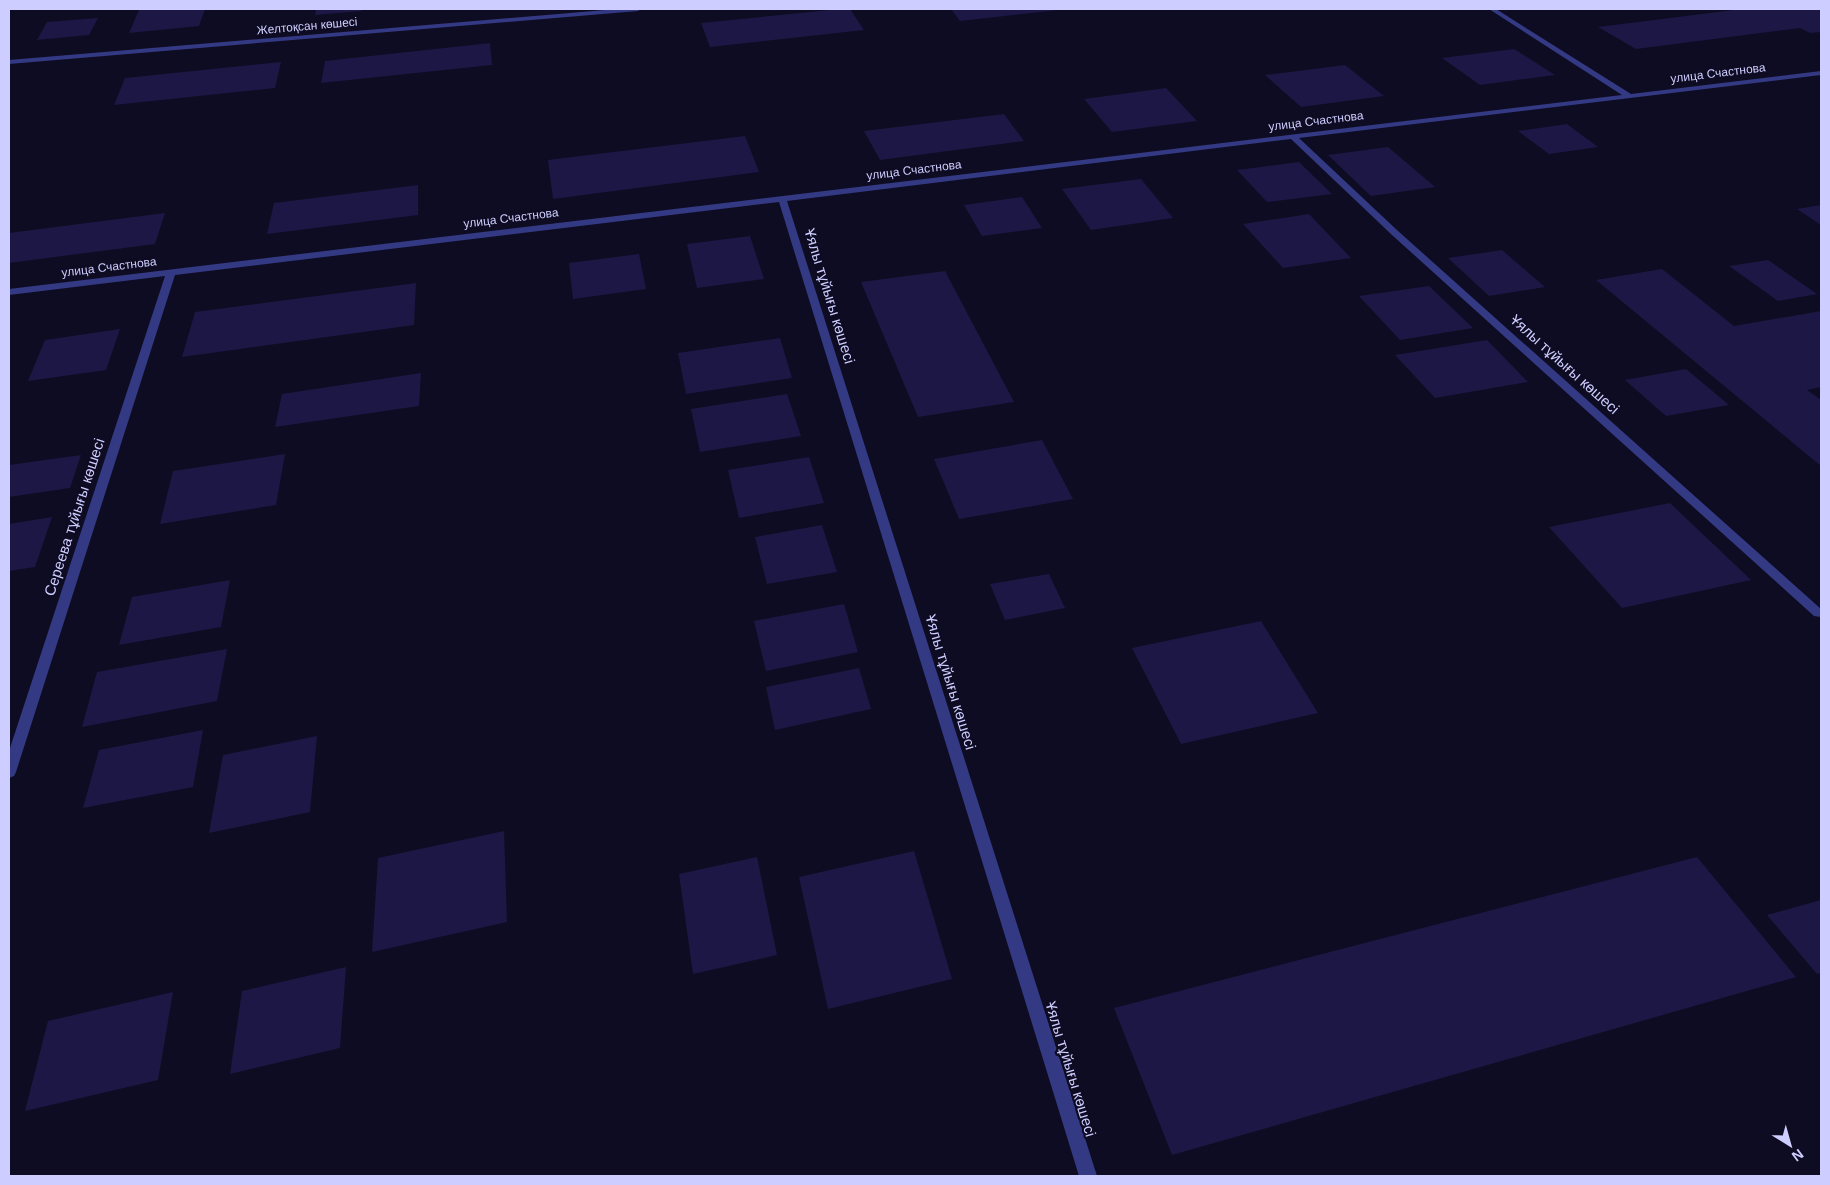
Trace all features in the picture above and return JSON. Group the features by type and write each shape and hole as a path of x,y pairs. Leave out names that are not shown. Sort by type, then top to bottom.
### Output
{"street":[{"name":"Желтоқсан көшесі","path":"9,62 638,9"},
{"path":"1492,9 1629,96"},
{"name":"улица Счастнова","path":"9,292 1821,73"},
{"name":"Ұялы тұйығы көшесі","path":"1293,136 1395,233 1818,613"},
{"name":"Ұялы тұйығы көшесі","path":"782,198 1088,1176"},
{"name":"Сереева тұйығы көшесі","path":"9,772 171,272"}],"building":[{"path":"205,9 199,26 129,33 139,10"},
{"path":"316,9 362,9 361,11 315,15"},
{"path":"850,9 864,30 710,47 701,23"},
{"path":"951,9 1058,9 1058,10 960,21"},
{"path":"1742,9 1821,9 1821,32 1810,33 1800,28 1636,49 1598,27"},
{"path":"98,18 89,35 37,40 47,22"},
{"path":"490,43 492,65 321,83 325,61"},
{"path":"1514,49 1555,75 1480,85 1442,58"},
{"path":"281,62 275,88 114,105 125,78"},
{"path":"1345,65 1384,96 1301,107 1265,75"},
{"path":"1166,88 1197,121 1112,132 1084,99"},
{"path":"1004,114 1024,141 880,160 864,131"},
{"path":"1567,124 1598,147 1549,154 1518,131"},
{"path":"745,136 759,172 553,199 548,160"},
{"path":"1388,147 1435,187 1371,196 1328,155"},
{"path":"1299,162 1332,194 1267,202 1237,170"},
{"path":"1141,179 1173,218 1091,230 1062,189"},
{"path":"418,185 418,215 267,234 274,203"},
{"path":"1022,197 1042,228 982,236 964,205"},
{"path":"1821,205 1821,225 1797,209"},
{"path":"165,213 155,244 9,263 9,233"},
{"path":"1309,214 1351,258 1283,268 1243,224"},
{"path":"750,236 764,279 697,288 687,244"},
{"path":"1502,250 1545,287 1489,296 1448,258"},
{"path":"639,254 646,289 573,299 569,263"},
{"path":"1768,260 1817,294 1778,301 1729,266"},
{"path":"1662,269 1734,326 1821,311 1821,387 1807,390 1821,400 1821,466 1596,280"},
{"path":"945,271 1014,402 918,417 861,282"},
{"path":"416,283 414,325 182,357 195,312"},
{"path":"1429,286 1473,328 1400,340 1359,296"},
{"path":"120,329 106,370 28,381 45,340"},
{"path":"780,338 792,378 686,394 678,353"},
{"path":"1487,340 1528,382 1435,398 1395,355"},
{"path":"1686,369 1729,405 1666,416 1625,380"},
{"path":"421,373 419,406 275,427 282,394"},
{"path":"787,394 801,436 700,452 691,409"},
{"path":"1042,440 1073,499 959,519 934,459"},
{"path":"285,454 276,505 160,524 173,471"},
{"path":"81,455 70,488 9,497 9,465"},
{"path":"809,457 824,503 739,518 728,470"},
{"path":"1670,503 1751,580 1622,608 1549,527"},
{"path":"52,517 35,567 9,571 9,524"},
{"path":"822,525 837,572 767,584 755,537"},
{"path":"1049,574 1065,608 1005,620 990,584"},
{"path":"230,580 221,627 119,645 132,597"},
{"path":"844,604 858,652 766,671 754,621"},
{"path":"1261,621 1318,713 1181,744 1132,648"},
{"path":"227,649 217,701 82,727 97,672"},
{"path":"859,668 871,709 775,730 766,687"},
{"path":"203,730 193,787 83,808 99,750"},
{"path":"317,736 310,812 209,833 223,755"},
{"path":"504,831 507,922 372,952 378,858"},
{"path":"914,851 952,979 828,1009 799,877"},
{"path":"757,857 777,955 693,974 679,874"},
{"path":"1697,857 1796,977 1172,1155 1114,1008"},
{"path":"1821,900 1821,973 1817,974 1767,915"},
{"path":"346,967 340,1048 230,1074 242,991"},
{"path":"173,992 158,1080 25,1111 48,1021"}]}
